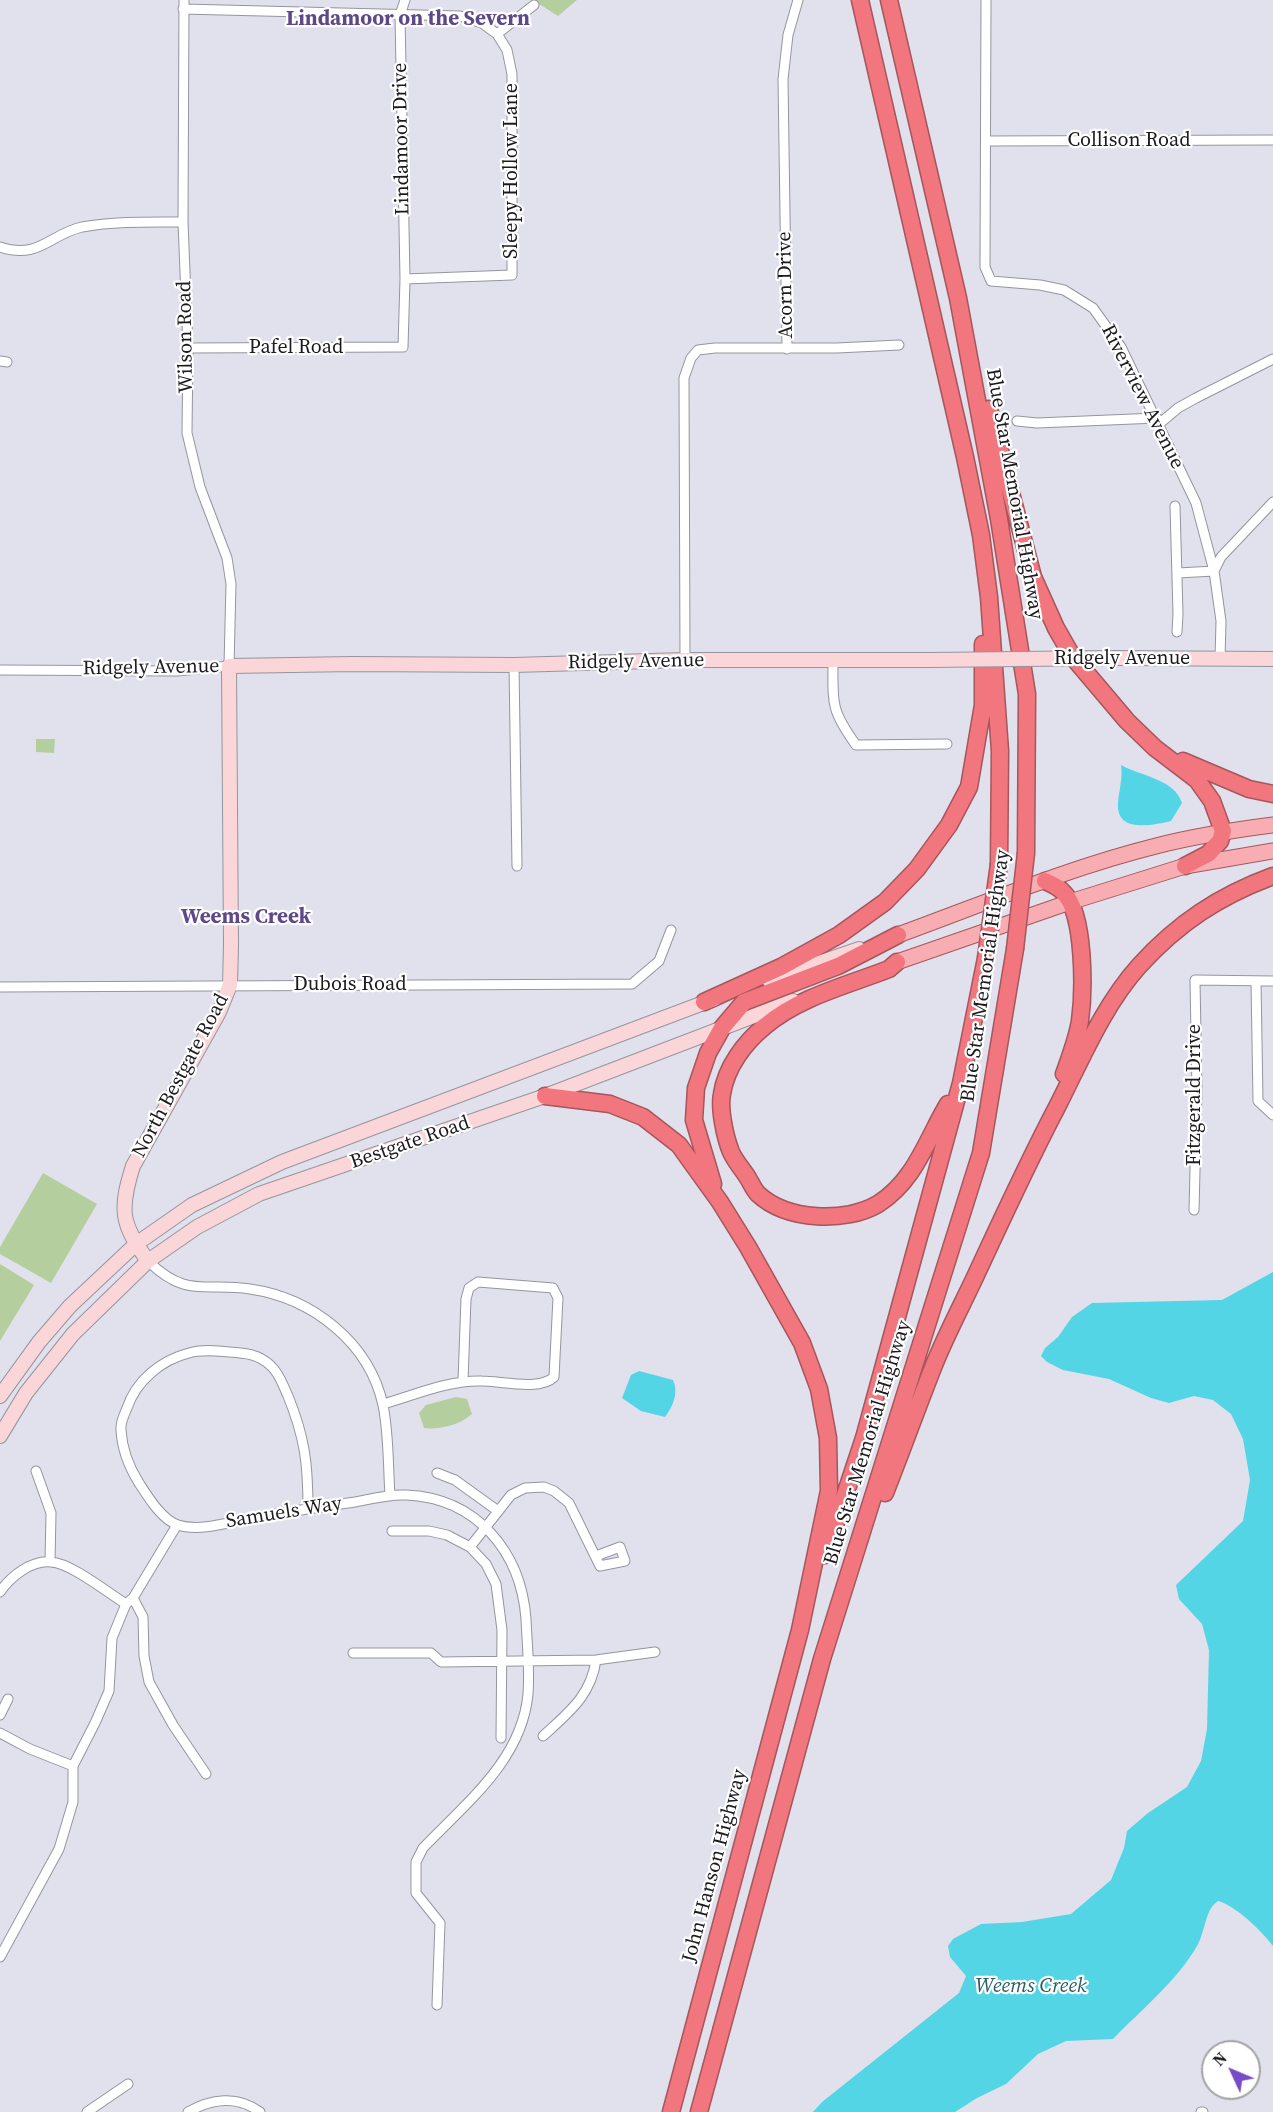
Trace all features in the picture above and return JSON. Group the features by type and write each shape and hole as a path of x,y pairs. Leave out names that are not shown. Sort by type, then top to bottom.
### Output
{"highway":[{"name":"Blue Star Memorial Highway","path":"800,1630 864,1438 961,1083 986,958 999,864 1000,751 989,597 981,535 968,468 860,0"},
{"name":"Blue Star Memorial Highway","path":"822,1659 981,1153 1015,949 1026,853 1027,694 999,519 958,298 889,0"},
{"path":"958,298 1033,577 1056,628 1072,656 1120,713 1155,748 1197,780 1212,801 1223,831 1220,841 1208,854 1185,866"},
{"path":"704,1002 781,967 839,935 885,902 918,869 949,825 969,787 983,705 982,619 973,549 933,317"},
{"path":"1155,748 1249,789 1273,794"},
{"path":"699,2112 822,1659 934,1364 1029,1161 1099,1026 1119,993 1158,946 1184,924 1215,902 1244,886 1273,876"},
{"path":"1029,1161 1074,1048 1080,1021 1083,966 1078,929 1070,902 1060,889 1045,881"},
{"path":"720,1202 694,1120 696,1088 708,1053 722,1028 744,1002 838,966 898,935"},
{"path":"897,962 889,969 794,1008 766,1024 750,1039 731,1065 722,1094 723,1124 731,1153 758,1193 779,1207 824,1218 857,1214 879,1203 901,1185 924,1152 961,1083"},
{"path":"544,1096 610,1104 643,1117 679,1145 720,1202 748,1247 802,1344 819,1389 825,1419 828,1438 829,1491 800,1630"},
{"name":"John Hanson Highway","path":"671,2112 800,1630"}],"main road":[{"name":"Ridgely Avenue","path":"229,666 685,660 1273,659"},
{"name":"North Bestgate Road","path":"148,1261 136,1244 124,1219 124,1192 133,1166 219,1012 230,985 232,907 229,666"},
{"path":"898,935 1045,881 1156,846 1223,831 1273,825"},
{"path":"897,962 1070,902 1185,866 1273,851"},
{"name":"Bestgate Road","path":"0,1396 39,1342 70,1306 136,1244 192,1205 282,1162 704,1002 898,935"},
{"name":"Bestgate Road","path":"0,1436 26,1393 73,1334 148,1261 197,1227 259,1194 544,1096 897,962"}],"street":[{"name":"Lindamoor Drive","path":"403,347 405,279 400,15 405,0"},
{"name":"Acorn Drive","path":"685,660 684,378 686,368 698,350 787,348 783,79 788,35 798,0"},
{"name":"Riverview Avenue","path":"986,0 985,267 988,276 991,281 1040,285 1064,290 1093,308 1121,347 1196,503 1214,571 1221,621 1220,659"},
{"path":"184,5 460,16 482,22 497,34 534,5"},
{"name":"Wilson Road","path":"184,5 183,222 188,348 187,433 200,487 227,558 231,584 229,666"},
{"name":"Sleepy Hollow Lane","path":"405,279 512,275 512,74 507,50 497,34"},
{"name":"Collison Road","path":"986,141 1272,140"},
{"path":"0,247 14,251 34,249 78,228 106,223 183,222"},
{"path":"787,348 899,345"},
{"name":"Pafel Road","path":"188,348 403,347"},
{"path":"1017,421 1036,423 1158,421 1196,398 1273,359"},
{"path":"1178,573 1214,571 1221,557 1273,502"},
{"path":"1175,506 1178,573 1177,632"},
{"path":"833,660 832,702 840,722 856,745 947,744"},
{"path":"514,664 517,866"},
{"name":"Ridgely Avenue","path":"0,670 177,671 229,666"},
{"name":"Dubois Road","path":"0,987 632,984 659,961 671,930"},
{"name":"Fitzgerald Drive","path":"1194,1209 1197,1091 1195,980 1256,981"},
{"path":"1273,981 1256,981 1258,1101 1273,1115"},
{"path":"148,1261 167,1278 188,1286 249,1288 297,1301 335,1326 358,1352 377,1385 383,1404 390,1496"},
{"path":"383,1404 462,1381 548,1383 554,1377 558,1298 553,1288 478,1282 469,1288 466,1299 462,1381"},
{"path":"0,1957 59,1849 73,1802 73,1766 109,1691 112,1638 129,1601 177,1525 165,1517 146,1494 128,1464 120,1427 130,1398 143,1378 161,1365 189,1353 211,1350 250,1354 262,1359 280,1377 298,1420 307,1455 308,1509"},
{"path":"36,1471 51,1513 50,1562"},
{"path":"437,1473 455,1480 498,1511"},
{"path":"470,1547 511,1494 525,1488 544,1487 554,1491 569,1503 596,1556"},
{"name":"Samuels Way","path":"177,1525 198,1527 406,1495 440,1500 479,1521 499,1542 510,1558 519,1577 526,1621 528,1693 519,1732 494,1775 423,1848 416,1862 416,1893 440,1923 437,2005"},
{"path":"392,1531 429,1531 447,1535 470,1547 486,1563 496,1584 502,1630 501,1738"},
{"path":"0,1592 8,1581 27,1568 50,1562 68,1567 129,1601 142,1617 144,1656 149,1682 173,1725 206,1774"},
{"path":"353,1653 431,1653 441,1662 501,1663 596,1660 655,1652"},
{"path":"543,1736 585,1695 594,1677 596,1660"},
{"path":"0,1715 8,1699"},
{"path":"0,1733 30,1749 73,1766"},
{"path":"87,2112 128,2084"},
{"path":"188,2112 204,2103 233,2100 260,2112"}],"green space":[{"path":"533,0 577,0 558,16"},
{"path":"36,739 55,739 54,753 36,752"},
{"path":"43,1173 97,1204 51,1283 0,1254 0,1247"},
{"path":"0,1264 34,1285 0,1341"},
{"path":"456,1397 467,1399 472,1414 449,1426 424,1428 419,1413 426,1405"}],"water":[{"path":"1121,765 1172,788 1182,803 1171,821 1137,825 1123,819 1119,813 1118,803"},
{"name":"Weems Creek","path":"1273,1272 1273,1946 1248,1920 1218,1901 1210,1910 1200,1941 1189,1959 1169,1983 1113,2039 1066,2041 1038,2054 1006,2084 955,2112 813,2112 822,2102 959,1993 966,1976 950,1957 948,1946 953,1939 981,1924 1022,1922 1071,1914 1111,1880 1124,1848 1127,1831 1148,1813 1187,1787 1201,1761 1207,1729 1209,1650 1202,1624 1179,1599 1176,1585 1243,1521 1250,1480 1243,1439 1231,1414 1213,1400 1194,1396 1169,1403 1151,1398 1109,1379 1063,1370 1047,1362 1041,1356 1045,1348 1058,1337 1072,1317 1092,1303 1222,1300"},
{"path":"639,1371 673,1380 674,1399 665,1417 641,1411 622,1398 631,1375"}],"district":[{"name":"Lindamoor on the Severn","path":"408,20"},
{"name":"Weems Creek","path":"246,918"}]}
